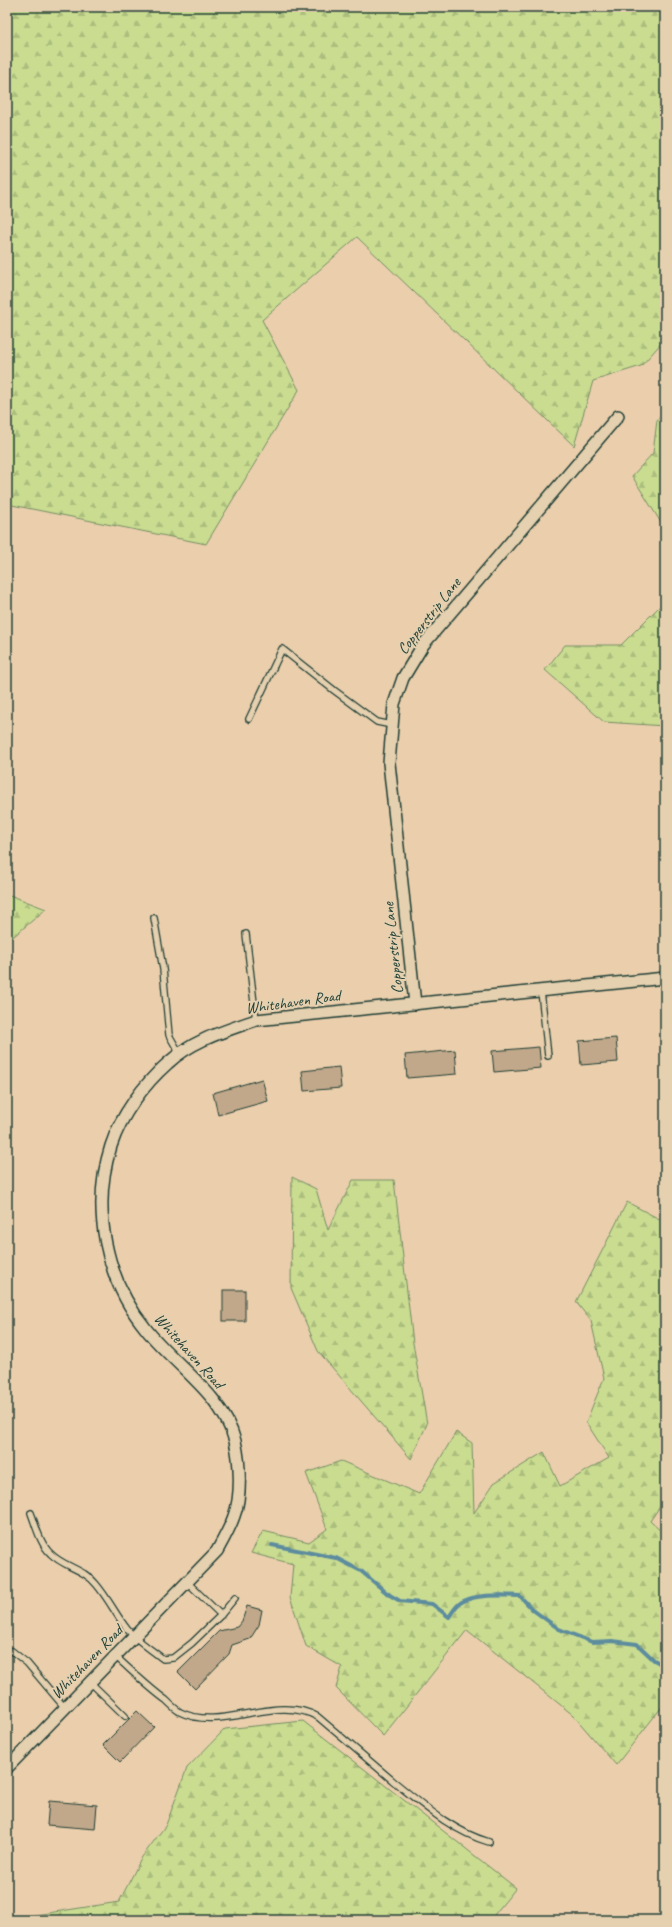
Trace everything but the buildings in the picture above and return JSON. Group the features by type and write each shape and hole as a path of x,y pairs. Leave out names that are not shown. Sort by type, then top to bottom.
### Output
{"street":[{"name":"Copperstrip Lane","path":"415,1004 389,763 394,704 403,678 423,645 618,416"},
{"name":"Whitehaven Road","path":"7,1768 217,1551 235,1515 240,1474 234,1441 224,1415 208,1393 145,1329 117,1283 108,1256 102,1224 103,1182 111,1146 122,1122 142,1089 169,1062 202,1039 256,1020 665,978"}],"lane":[{"path":"249,719 282,649 377,722 392,725"},
{"path":"154,918 163,969 169,1035 180,1054"},
{"path":"246,934 256,1020"},
{"path":"541,991 548,1056"},
{"path":"31,1513 44,1544 51,1555 73,1568 82,1571 96,1583 134,1637 163,1659 173,1658 192,1643 221,1615 235,1598"},
{"path":"187,1582 221,1615"},
{"path":"12,1651 27,1663 65,1708"},
{"path":"115,1656 180,1712 201,1717 224,1717 267,1710 294,1709 307,1711 318,1717 448,1824 473,1837 488,1842"},
{"path":"90,1682 125,1716"}],"green space":[{"path":"7,7 665,7 665,339 641,366 593,381 574,446 357,237 262,320 299,390 206,544 7,504"},
{"path":"665,408 665,529 632,476 653,453 657,420"},
{"path":"665,601 665,726 604,722 545,670 565,645 621,645"},
{"path":"7,894 46,909 7,942"},
{"path":"292,1177 316,1189 328,1230 353,1180 394,1180 413,1343 427,1424 411,1459 318,1351 291,1288"},
{"path":"627,1202 665,1222 665,1499 650,1521 665,1535 665,1703 616,1765 573,1715 467,1630 383,1736 336,1688 342,1667 306,1646 290,1597 293,1564 251,1553 263,1531 309,1542 327,1529 306,1473 341,1461 419,1494 456,1432 472,1443 474,1513 494,1483 544,1452 560,1486 609,1458 586,1422 604,1378 591,1321 576,1302"},
{"path":"303,1721 516,1888 490,1920 7,1920 7,1916 22,1917 119,1902 142,1857 166,1825 187,1768 225,1729"}],"waterway":[{"path":"272,1545 336,1558 361,1571 388,1594 400,1601 432,1604 449,1617 459,1604 471,1598 506,1595 520,1596 533,1610 559,1629 592,1642 612,1641 637,1644 654,1660 665,1666"}]}
